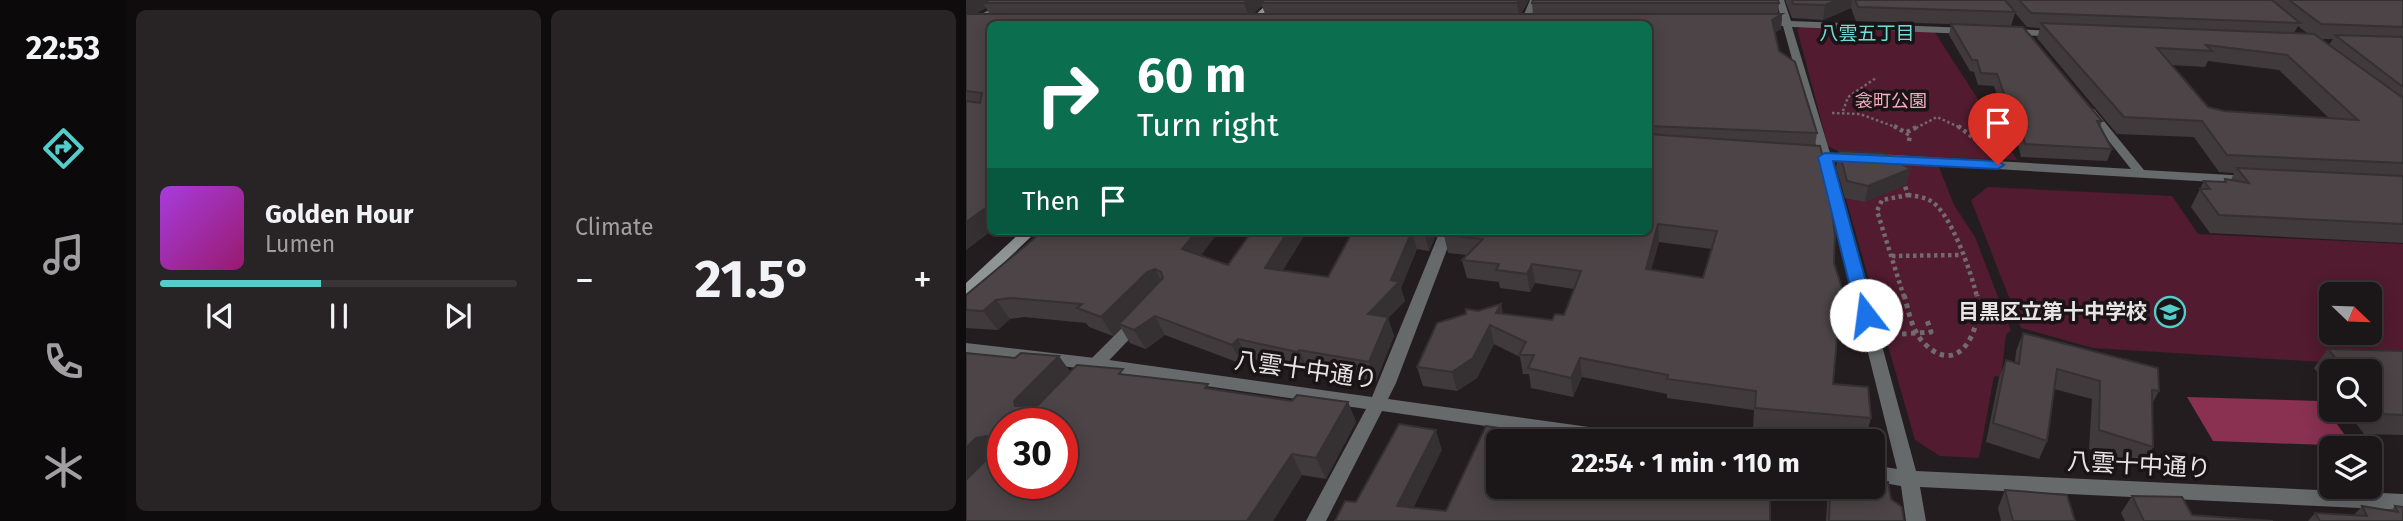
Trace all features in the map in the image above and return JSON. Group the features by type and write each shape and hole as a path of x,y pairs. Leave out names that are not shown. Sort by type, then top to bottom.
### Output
{"street":[{"path":"967,23 1014,0"},
{"path":"1251,21 1276,0"},
{"path":"1528,21 1534,0"},
{"path":"1780,0 1825,157 1909,479 1916,521"},
{"path":"2012,18 2033,43"},
{"path":"967,23 987,23"},
{"path":"1745,23 1985,31"},
{"path":"1998,32 2067,34"},
{"path":"2084,104 2141,174"},
{"path":"1795,156 1895,159 2265,181"},
{"path":"966,291 1026,235"},
{"path":"1316,521 1388,383 1445,235"},
{"path":"1077,384 1147,312"},
{"name":"八雲十中通り","path":"966,349 1095,364 1552,429"},
{"name":"八雲十中通り","path":"1885,476 2403,502"}],"path":[{"path":"1843,111 1848,97 1876,78"},
{"path":"1831,119 1834,113 1843,111 1868,115 1907,133 1910,139 1901,145"},
{"path":"1907,133 1932,118 1946,119 1994,153 1998,165"},
{"path":"1895,159 1908,195"},
{"path":"1908,195 1923,197 1937,204 1978,301 1980,314 1971,340 1964,349 1947,355 1929,349 1916,333 1877,204 1888,197 1908,195"},
{"path":"1892,256 1960,255"},
{"path":"1902,334 1931,332 1926,317"}],"green space":[{"name":"衾町公園","path":"1803,26 1934,31 2017,160 1935,157 1954,205 1975,237 2011,331 2006,334 2001,377 1994,376 1979,458 1940,456 1915,440 1837,168 1842,153 1828,146 1797,29"},
{"path":"1988,187 2172,196 2198,234 2403,244 2403,367 2382,366 2382,359 2319,359 2319,362 2093,348 2021,328 1971,200"}],"shaded area":[{"path":"2187,397 2319,401 2319,422 2335,422 2346,436 2319,436 2319,445 2213,441"}],"building":[{"path":"989,0 1248,0 1244,3 983,3"},
{"path":"1264,0 1519,0 1517,3 1261,3"},
{"path":"1533,0 1778,0 1779,3 1532,3"},
{"path":"1792,0 1838,0 1825,5 1793,4"},
{"path":"1855,0 2005,0 2015,12 1858,7"},
{"path":"2019,0 2272,0 2300,23 2031,13"},
{"path":"2289,0 2403,0 2403,27 2321,24"},
{"path":"966,14 1782,14 1772,20 1779,51 1795,62 1817,133 1652,126 1652,21 987,21 987,207 966,222 966,101 980,103 982,93 966,91"},
{"path":"2041,23 2314,34 2403,98 2403,163 2227,155 2202,121 2124,117","holes":["2206,45 2287,55 2358,120 2224,111 2208,107 2157,48 2212,51"]},
{"path":"1951,24 2023,27 2102,121 2097,121 2112,149 2025,144 2019,119 2013,119 1997,74 1981,73 1977,60 1972,60"},
{"path":"2335,35 2403,37 2403,87"},
{"path":"1652,134 1820,146 1828,176 1835,236 1834,263 1847,304 1840,303 1833,384 1868,387 1871,418 1755,408 1756,391 1667,379 1668,375 1580,358 1571,378 1528,368 1534,355 1519,355 1526,342 1490,325 1473,358 1452,372 1417,367 1437,323 1466,314 1466,309 1478,311 1501,304 1496,313 1552,320 1555,314 1564,315 1581,271 1532,264 1527,274 1496,270 1499,264 1462,260 1483,239 1444,235 1652,235","holes":["1658,224 1717,231 1703,278 1646,269"]},
{"path":"1839,151 1883,153 1910,169 1868,186 1847,181"},
{"path":"2237,168 2403,176 2403,224 2219,215 2200,189 2210,189 2204,181 2226,182 2225,179 2249,183"},
{"path":"1038,235 1194,235 1182,249 1228,265 1249,235 1286,235 1265,268 1328,277 1351,235 1410,235 1391,280 1399,282 1368,314 1388,317 1369,362 1299,350 1297,352 1238,339 1232,345 1155,316 1134,330 1119,324 1163,278 1161,272 1155,269 1147,272 1101,317 1077,308 1082,304 1011,298 996,300 983,311 966,310 966,295"},
{"path":"2023,333 2158,368 2159,391 2152,390 2153,447 2099,430 2100,381 2057,369 2047,441 1993,423 2006,360 2019,364"},
{"path":"2328,349 2403,351 2403,415 2382,414 2382,359 2336,359"},
{"path":"966,353 1015,358 1021,353 1059,356 1014,401 1015,406 1038,405 1077,365 1123,369 1119,374 1208,384 1205,388 1292,401 1297,395 1348,402 1316,458 1292,454 1247,521 966,521 966,480 986,460 987,436 976,438 966,448"},
{"path":"1399,424 1436,430 1397,506 1446,511 1486,426 1506,429 1486,429 1486,499 1770,499 1770,521 1335,521 1345,501 1356,502"},
{"path":"1885,482 1888,482 1891,499 1902,507 1904,521 1829,521 1830,499 1885,499"},
{"path":"2005,490 2067,495 2075,521 2013,521"},
{"path":"2132,496 2182,497 2192,515 2273,521 2144,521"},
{"path":"2362,506 2398,512 2395,506 2403,507 2403,521 2320,521 2315,513 2367,516"}],"place":[{"name":"目黒区立第十中学校","path":"2170,312"}],"district":[{"name":"八雲五丁目","path":"1867,33"}],"route":[{"path":"1866,315 1825,157 1998,165"}]}
